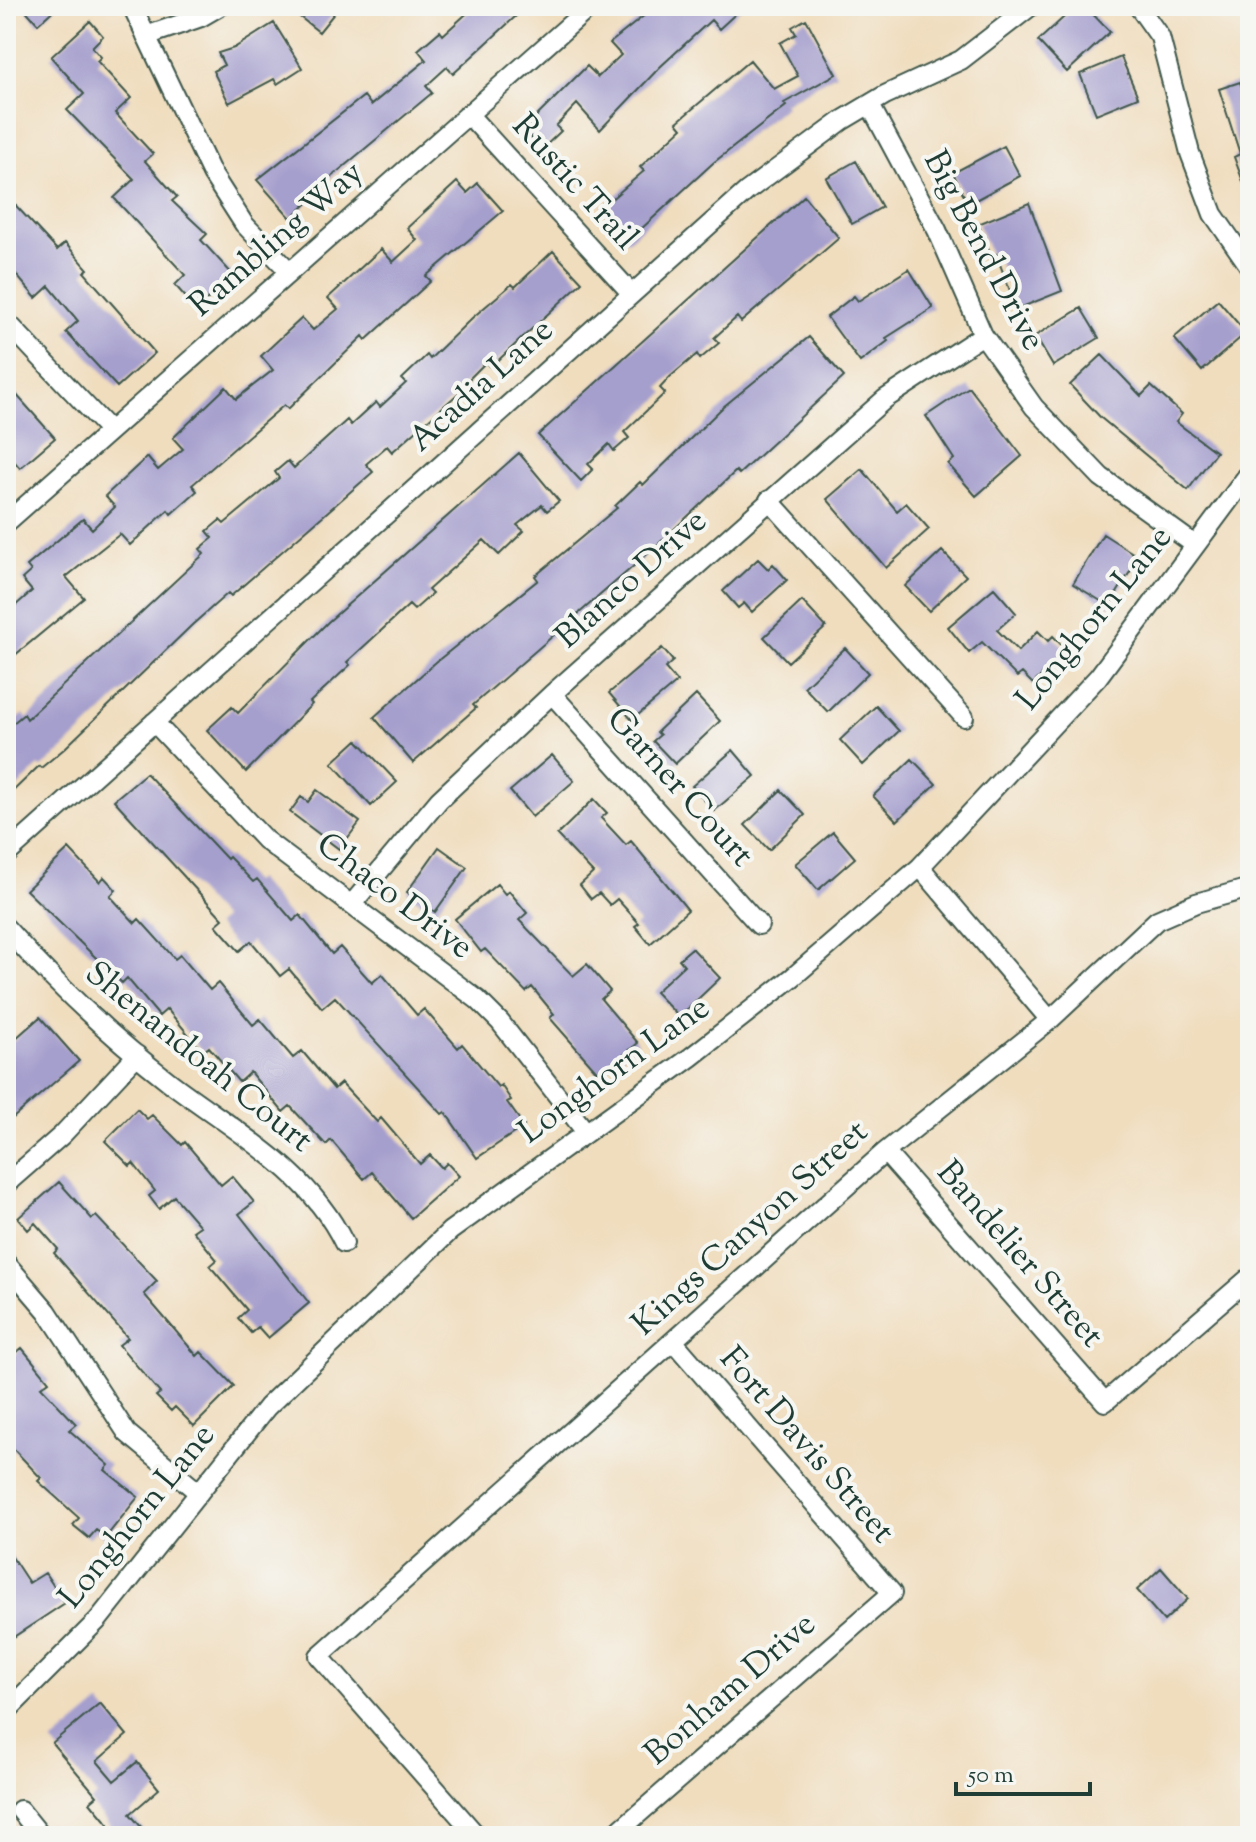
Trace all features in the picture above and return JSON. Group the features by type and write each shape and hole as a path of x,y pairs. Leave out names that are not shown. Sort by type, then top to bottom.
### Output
{"street":[{"path":"132,6 212,174 244,224 290,272"},
{"path":"146,36 201,17 220,6"},
{"name":"Rambling Way","path":"6,523 591,6"},
{"name":"Acadia Lane","path":"6,855 781,163 870,105 961,60 1031,6"},
{"path":"1138,6 1160,37 1190,153 1213,214 1250,267"},
{"name":"Big Bend Drive","path":"870,105 937,230 983,335 1034,407 1101,477 1195,545"},
{"name":"Rustic Trail","path":"468,114 632,294"},
{"path":"6,321 110,431"},
{"name":"Blanco Drive","path":"352,904 439,800 552,694 903,385 983,335"},
{"name":"Longhorn Lane","path":"6,1712 98,1620 267,1407 450,1231 691,1057 782,986 920,867 1098,677 1250,472"},
{"path":"769,500 964,717"},
{"name":"Garner Court","path":"552,694 759,925"},
{"name":"Chaco Drive","path":"154,722 265,840 478,1000 500,1022 585,1131"},
{"path":"920,867 1050,1020"},
{"name":"Kings Canyon Street","path":"477,1836 319,1656 885,1152 1050,1020 1157,920 1196,903 1250,888"},
{"name":"Shenandoah Court","path":"6,928 56,985 137,1055 292,1173 331,1218 344,1243"},
{"path":"6,1184 62,1135 137,1055"},
{"name":"Bandelier Street","path":"885,1152 1105,1402 1250,1277"},
{"path":"6,1263 47,1311 127,1433 199,1493"},
{"name":"Fort Davis Street","path":"673,1341 892,1593"},
{"name":"Bonham Drive","path":"613,1836 892,1593"},
{"path":"20,1810 41,1836"}],"building":[{"path":"22,6 58,6 38,24"},
{"path":"286,6 340,6 319,32"},
{"path":"475,6 527,6 453,74 447,67 426,86 432,93 313,192 316,195 291,218 257,180 364,96 371,105 426,60 418,50 440,31 443,35"},
{"path":"656,6 744,6 719,29 711,20 660,67 600,130 577,104 556,126 561,131 542,149 523,130 587,66 598,77 621,55 610,43"},
{"path":"1076,6 1085,6 1110,32 1067,72 1038,41"},
{"path":"806,19 836,74 784,103 786,106 713,163 628,241 601,208 644,171 640,167 682,128 677,122 750,60 774,89 798,76 780,43 796,34 792,27"},
{"path":"90,21 103,36 92,47 101,57 97,61 131,98 115,113 153,154 145,161 177,197 172,201 207,234 201,240 234,276 196,309 175,285 185,275 114,198 134,179 67,110 84,94 51,57"},
{"path":"274,23 302,68 277,84 274,79 229,103 213,71 224,65 218,53 234,48"},
{"path":"1121,57 1138,97 1096,114 1080,74"},
{"path":"1240,82 1243,90 1250,88 1248,195 1234,157 1240,154 1219,89"},
{"path":"1004,146 1020,176 968,204 953,173"},
{"path":"856,161 882,207 852,224 826,178"},
{"path":"457,182 467,193 478,183 503,211 426,276 431,281 366,340 363,336 288,409 284,405 192,485 197,491 171,514 168,510 130,545 120,534 66,577 84,598 15,655 6,645 6,614 32,591 22,579 31,571 27,566 83,519 92,529 115,507 105,496 147,457 158,470 183,449 173,438 226,387 236,399 273,370 261,356 302,318 313,330 338,309 328,298 381,249 393,262 417,240 407,228"},
{"path":"6,195 57,250 65,243 88,269 84,272 155,353 117,387 66,332 78,321 49,286 36,298 6,263"},
{"path":"804,196 839,238 741,322 737,317 714,338 719,343 700,359 697,354 670,377 660,388 665,393 624,432 629,438 614,451 609,444 588,464 593,469 581,481 538,435"},
{"path":"1029,203 1062,291 1017,309 996,254 991,256 978,224"},
{"path":"553,251 582,282 491,367 486,362 459,389 461,391 392,452 387,446 366,464 373,472 231,596 228,593 64,749 41,768 39,766 6,798 6,729 24,714 27,719 204,554 200,549 213,538 207,531 220,520 224,524 279,478 275,472 288,461 294,468 347,420 351,425 376,402 380,407 406,383 402,379 427,355 430,359 472,318 512,284 515,287"},
{"path":"909,269 933,308 886,338 888,341 860,362 827,317 854,296 858,301"},
{"path":"1218,300 1246,333 1202,371 1174,338"},
{"path":"1081,308 1099,338 1053,366 1035,336"},
{"path":"809,337 844,377 739,474 736,471 651,551 473,705 476,708 413,763 374,717 436,662 538,580 535,576 617,508 615,506 640,482 643,485 723,407"},
{"path":"1102,355 1141,396 1151,386 1182,414 1176,422 1216,452 1188,490 1101,418 1070,385"},
{"path":"6,383 55,438 20,468 6,452"},
{"path":"969,387 1022,456 976,496 948,464 954,459 926,416"},
{"path":"519,453 559,501 547,511 542,505 517,525 524,531 499,555 484,540 428,590 432,594 414,610 409,605 347,662 350,665 310,702 312,704 246,772 207,730 232,707 238,713 328,622"},
{"path":"862,469 897,511 906,503 929,529 886,568 827,499"},
{"path":"1103,534 1139,557 1109,606 1073,584"},
{"path":"942,551 966,576 929,611 905,586"},
{"path":"758,559 768,569 773,564 787,580 752,612 744,603 738,608 723,591"},
{"path":"994,588 1016,613 997,630 1018,651 1038,631 1048,641 1053,636 1067,651 1033,684 1022,673 1017,677 982,642 969,653 948,627"},
{"path":"802,601 826,627 788,662 764,637"},
{"path":"662,648 673,661 665,668 677,682 632,720 609,693"},
{"path":"845,648 868,673 828,712 804,687"},
{"path":"696,695 720,721 675,764 653,741 660,735 657,732"},
{"path":"876,706 899,731 863,765 840,740"},
{"path":"357,740 397,782 371,806 332,763"},
{"path":"733,750 755,776 714,811 692,786"},
{"path":"552,755 574,781 532,817 510,791"},
{"path":"912,759 936,784 897,821 873,796"},
{"path":"146,773 227,859 229,857 253,882 257,879 293,921 300,915 332,954 340,947 372,983 382,974 417,1015 424,1009 458,1048 462,1044 498,1087 501,1085 511,1100 507,1102 524,1126 477,1158 445,1112 442,1114 335,997 322,1008 289,969 280,976 251,941 239,951 216,925 223,919 114,800"},
{"path":"317,790 360,822 339,849 290,812 301,797 308,802"},
{"path":"781,790 805,815 769,850 745,825"},
{"path":"594,799 607,813 601,818 626,845 631,841 688,910 650,944 635,926 639,923 617,899 610,905 599,893 591,899 580,885 593,873 557,835"},
{"path":"833,832 855,858 818,890 795,864"},
{"path":"439,847 467,867 435,912 407,892"},
{"path":"69,849 100,882 104,877 116,890 110,896 135,923 139,919 175,959 180,955 210,990 218,983 253,1025 260,1019 293,1058 302,1051 334,1089 341,1083 377,1122 381,1118 420,1164 430,1155 442,1168 447,1163 459,1176 411,1218 372,1172 364,1179 331,1140 326,1145 290,1106 283,1112 250,1072 239,1082 209,1047 203,1052 167,1009 159,1016 127,978 122,983 26,890"},
{"path":"497,884 505,894 509,891 527,913 519,920 573,976 587,964 610,991 601,999 638,1043 600,1075 550,1018 554,1014 532,987 526,992 485,949 481,952 455,919"},
{"path":"692,948 720,978 679,1017 655,992 684,965 679,959"},
{"path":"40,1017 79,1061 6,1124 6,1047"},
{"path":"137,1109 147,1119 152,1115 182,1145 185,1142 221,1185 232,1176 254,1202 239,1214 309,1303 268,1338 258,1327 251,1333 238,1318 247,1310 210,1266 217,1260 193,1231 200,1226 174,1196 159,1209 149,1196 155,1191 133,1163 130,1166 105,1141"},
{"path":"59,1182 92,1219 96,1216 157,1281 144,1294 197,1356 201,1352 234,1386 194,1426 175,1407 171,1411 156,1396 160,1393 119,1345 128,1338 54,1253 58,1249 35,1223 28,1230 18,1218"},
{"path":"22,1348 49,1381 41,1387 76,1424 69,1430 109,1465 105,1470 138,1497 106,1537 96,1530 89,1538 73,1525 79,1518 38,1481 41,1478 6,1441 6,1361"},
{"path":"6,1548 29,1583 45,1573 65,1603 12,1638 6,1629"},
{"path":"1161,1568 1188,1599 1164,1621 1137,1590"},
{"path":"100,1703 127,1735 97,1761 114,1781 137,1762 159,1789 130,1814 149,1836 118,1836 90,1802 97,1796 52,1743"}]}
